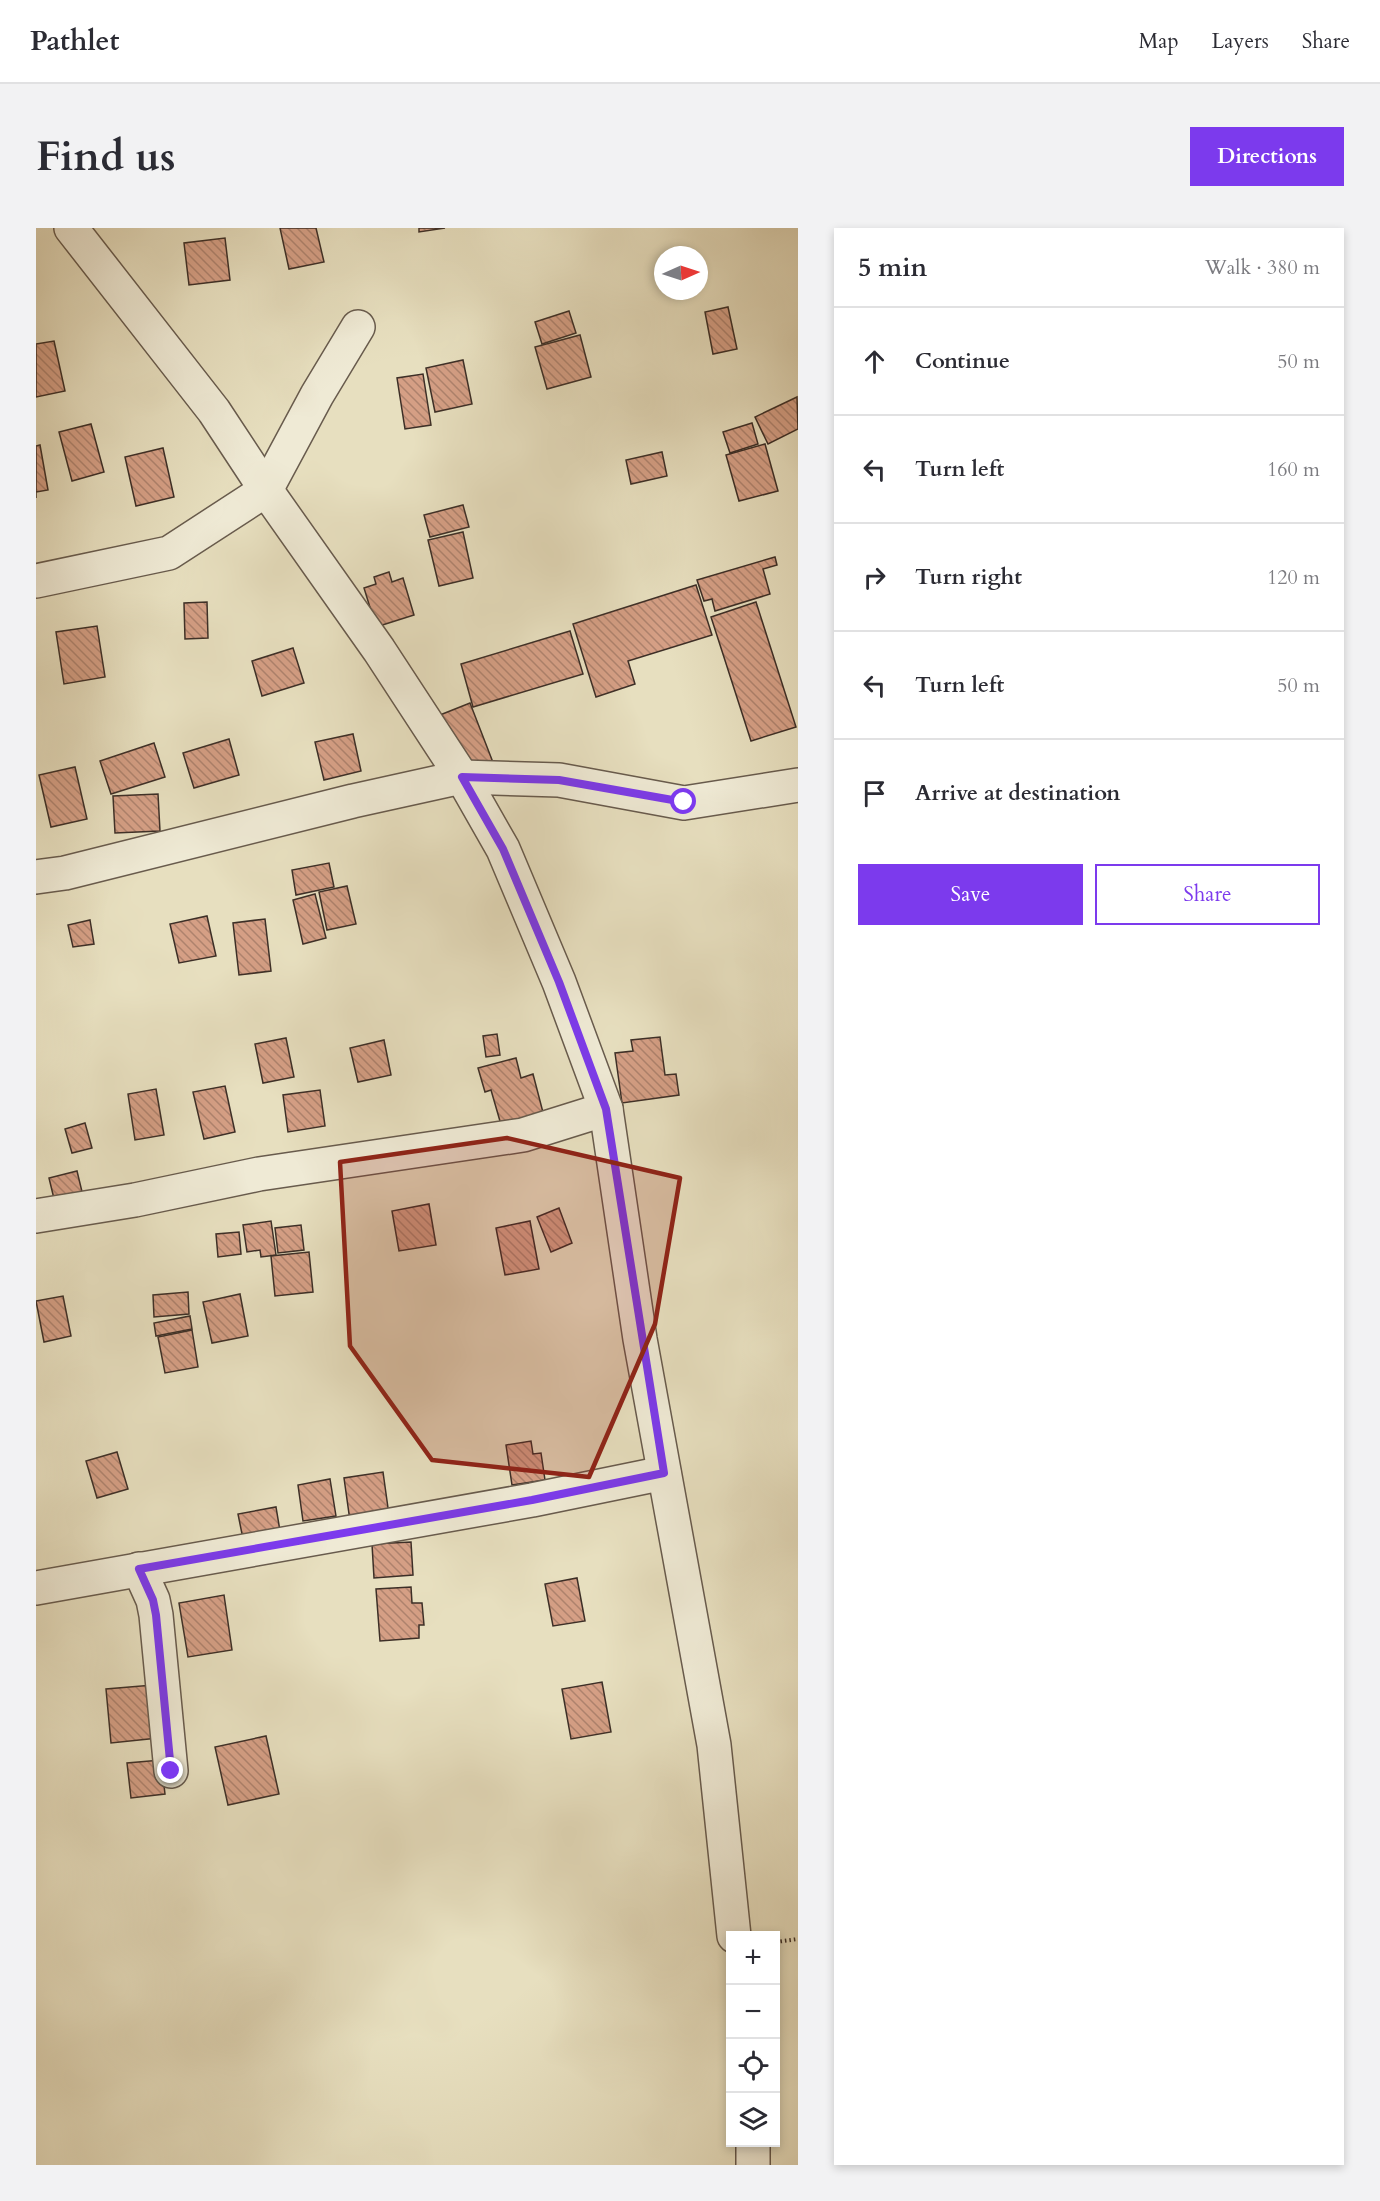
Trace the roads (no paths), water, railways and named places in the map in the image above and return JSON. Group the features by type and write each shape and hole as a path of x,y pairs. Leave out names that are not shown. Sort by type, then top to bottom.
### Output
{"street":[{"path":"71,228 214,411 266,490 379,650 462,777 503,849 559,982 606,1109 664,1473 714,1745 734,1931"},
{"path":"36,581 169,553 266,490 317,395 358,327"},
{"path":"36,877 65,873 353,801 462,777 559,780 684,802 798,785"},
{"path":"36,1216 135,1200 259,1174 523,1135 606,1109"},
{"path":"36,1588 532,1500 664,1473"},
{"path":"139,1569 153,1600 156,1615 171,1771"},
{"path":"753,2147 753,2165"}]}
